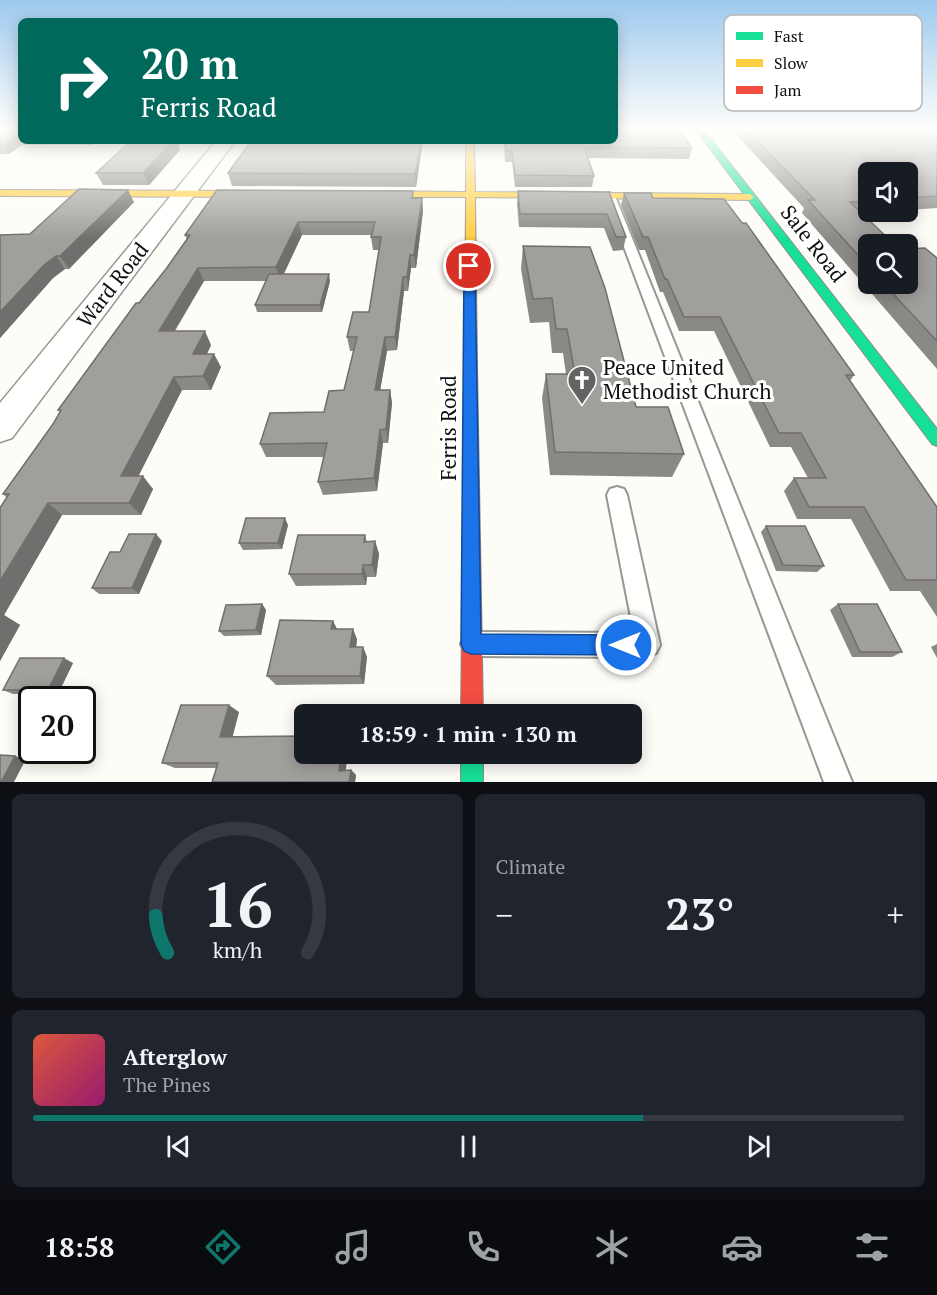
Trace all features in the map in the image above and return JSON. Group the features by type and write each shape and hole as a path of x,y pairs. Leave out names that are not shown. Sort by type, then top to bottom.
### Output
{"street":[{"name":"Ward Road","path":"0,428 206,166"},
{"name":"Ferris Road","path":"470,166 471,704"},
{"name":"Sale Road","path":"727,166 937,440"},
{"path":"0,193 269,194"},
{"path":"352,194 750,197"},
{"path":"472,764 472,782"}],"lane":[{"path":"610,196 838,782"},
{"path":"471,644 648,645 617,495"}],"building":[{"path":"103,166 149,166 143,173 96,173"},
{"path":"233,166 416,166 415,174 228,173"},
{"path":"514,166 591,166 594,176 515,175"},
{"path":"782,166 858,166 858,202 850,202 858,210 858,222 871,222 884,234 858,234 858,255 808,200 815,200"},
{"path":"918,166 937,166 937,196 918,197"},
{"path":"79,189 128,190 60,256 56,256 44,265 0,312 0,235 30,234"},
{"path":"217,190 413,191 412,198 422,198 414,255 410,255 407,277 403,277 395,337 385,337 375,390 390,390 386,429 380,430 374,478 318,482 327,443 260,444 270,413 324,412 329,391 344,390 357,337 347,337 353,312 369,312 381,237 371,237 375,222 298,222 276,267 198,268 159,331 205,331 193,354 214,354 203,376 174,377 121,476 143,476 129,503 48,503 0,581 0,508 9,494 3,494 53,424 61,410 58,410 136,303 139,303 166,269 190,235 185,235"},
{"path":"518,191 609,192 626,237 616,237 607,214 520,214"},
{"path":"624,193 651,193 653,198 724,199 742,223 746,223 854,375 846,375 937,507 937,580 906,580 864,507 809,507 794,478 826,478 801,433 779,433 720,317 684,317 648,237 643,237"},
{"path":"523,246 590,247 605,288 636,407 668,407 684,454 555,452 546,374 575,374 567,329 556,329 552,298 533,299"},
{"path":"918,248 925,248 937,258 937,341 893,294 918,294"},
{"path":"269,274 329,274 320,305 255,305"},
{"path":"246,518 285,518 278,543 239,543"},
{"path":"766,526 805,526 824,566 783,565"},
{"path":"129,534 156,534 132,588 92,588 110,552 120,552"},
{"path":"298,535 365,535 364,542 375,541 372,565 363,565 362,574 289,574"},
{"path":"262,604 256,630 219,631 226,605"},
{"path":"838,604 877,604 902,652 860,652"},
{"path":"280,620 333,621 331,629 353,629 350,647 363,647 360,676 267,676"},
{"path":"20,658 64,658 50,686 18,686 18,690 3,690"},
{"path":"181,705 229,705 220,737 294,736 294,764 340,764 339,771 351,770 349,782 212,782 218,763 162,763"},
{"path":"0,755 15,756 1,782 0,782"}],"traffic: fast":[{"path":"728,166 937,440"},
{"path":"472,764 472,782"}],"traffic: slow":[{"path":"470,166 471,367"},
{"path":"0,193 259,194"},
{"path":"368,194 750,197"}],"traffic: jam":[{"path":"471,367 472,704"}],"place":[{"name":"Peace United Methodist Church","path":"582,406"}],"route":[{"path":"469,266 471,644 626,645"}]}
